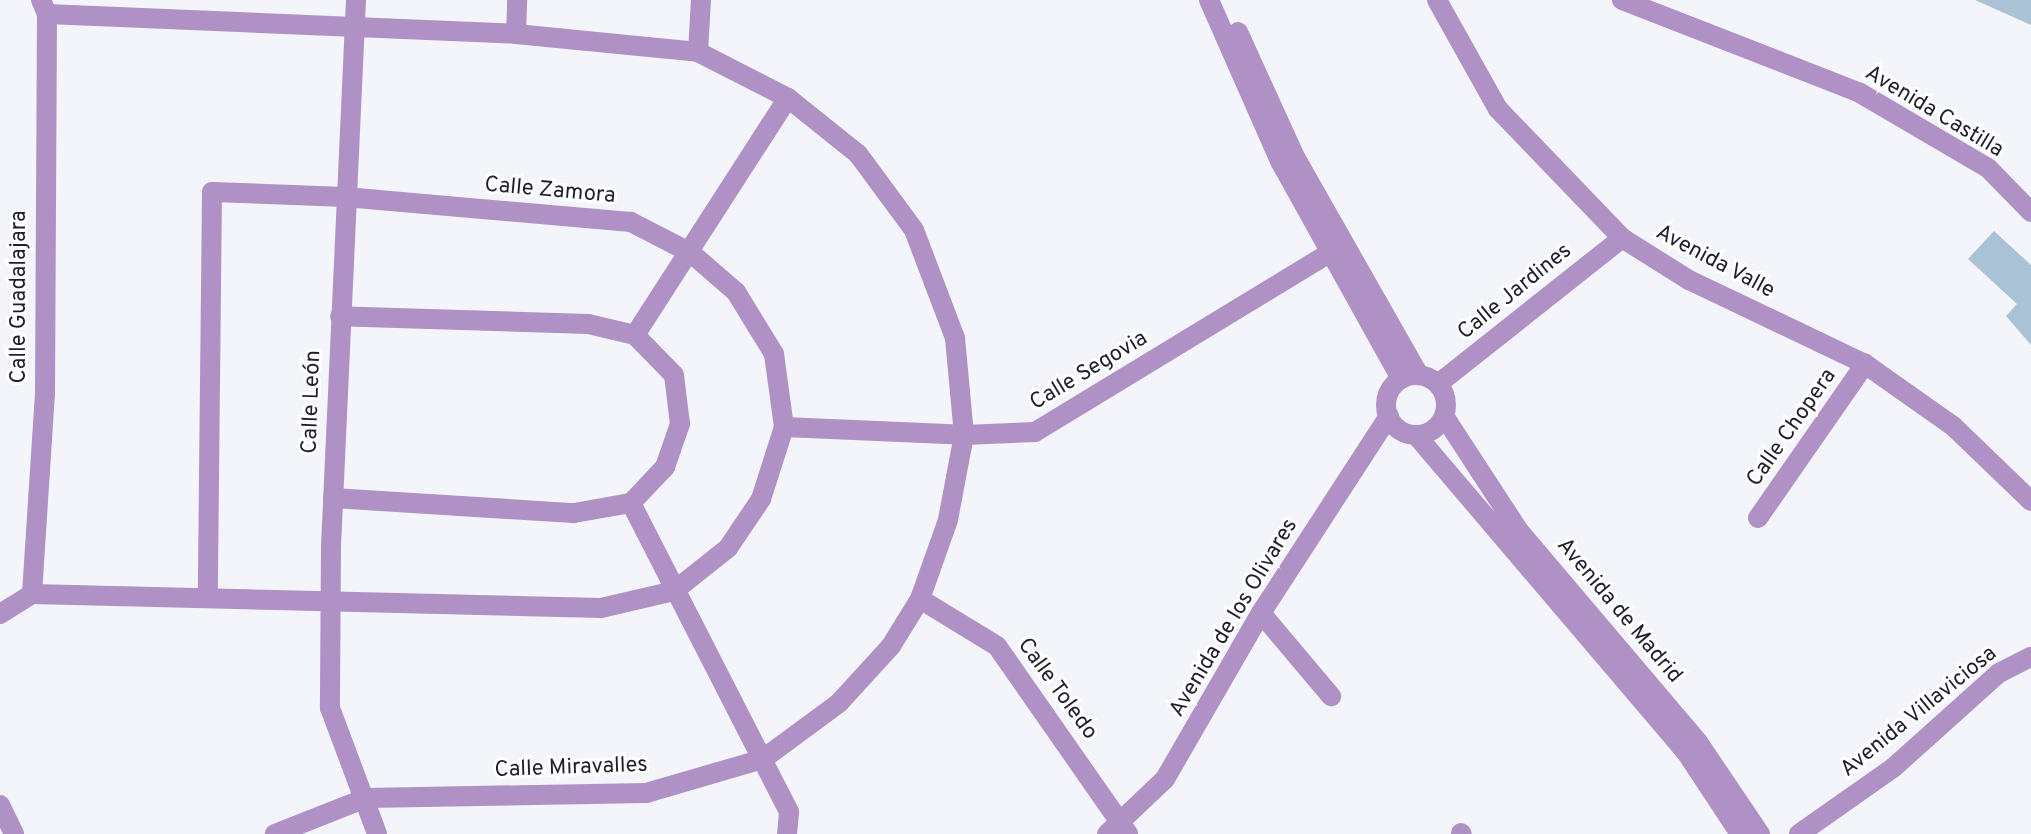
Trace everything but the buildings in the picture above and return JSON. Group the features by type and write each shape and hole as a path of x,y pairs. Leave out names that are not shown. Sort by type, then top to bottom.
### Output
{"street":[{"name":"Calle León","path":"356,0 333,498 330,708 377,834"},
{"path":"516,34 517,0"},
{"path":"698,52 701,0"},
{"path":"1209,0 1335,250 1410,377 1438,384 1446,400 1444,416 1434,429 1416,435 1404,432 1389,416 1390,390 1410,377"},
{"path":"1224,0 1335,250"},
{"name":"Avenida Valle","path":"1437,0 1498,109 1622,238 1689,280 1865,364 1953,426 2031,501"},
{"name":"Avenida Castilla","path":"1622,0 1860,93 1988,168 2031,212"},
{"name":"Calle Miravalles","path":"44,7 354,28 516,34 698,52 788,98 858,154 914,230 955,338 964,435 948,520 920,599 891,646 839,703 763,759 646,793 366,798 275,834"},
{"name":"Calle Guadalajara","path":"32,594 45,394 44,7"},
{"path":"635,335 691,253 788,98"},
{"name":"Calle Zamora","path":"32,594 601,608 674,591 728,548 761,499 784,427 774,354 736,292 691,253 631,222 345,197 212,192 208,596"},
{"name":"Calle Jardines","path":"1438,384 1622,238"},
{"name":"Calle Segovia","path":"784,427 964,435 1035,432 1335,250"},
{"path":"333,498 574,513 631,503 665,467 680,424 674,375 635,335 588,324 340,316"},
{"name":"Calle Chopera","path":"1758,518 1865,364"},
{"name":"Avenida de los Olivares","path":"1118,829 1165,779 1261,613 1389,416"},
{"name":"Avenida de Madrid","path":"1444,416 1519,531 1698,742 1760,834"},
{"name":"Avenida de Madrid","path":"1416,435 1686,752 1740,834"},
{"path":"631,503 789,812 787,834"},
{"path":"0,614 32,594"},
{"name":"Calle Toledo","path":"920,599 997,646 1118,829"},
{"path":"1261,613 1331,696"},
{"name":"Avenida Villaviciosa","path":"1799,834 1893,768 1999,673 2031,657"},
{"path":"0,805 14,834"}]}
